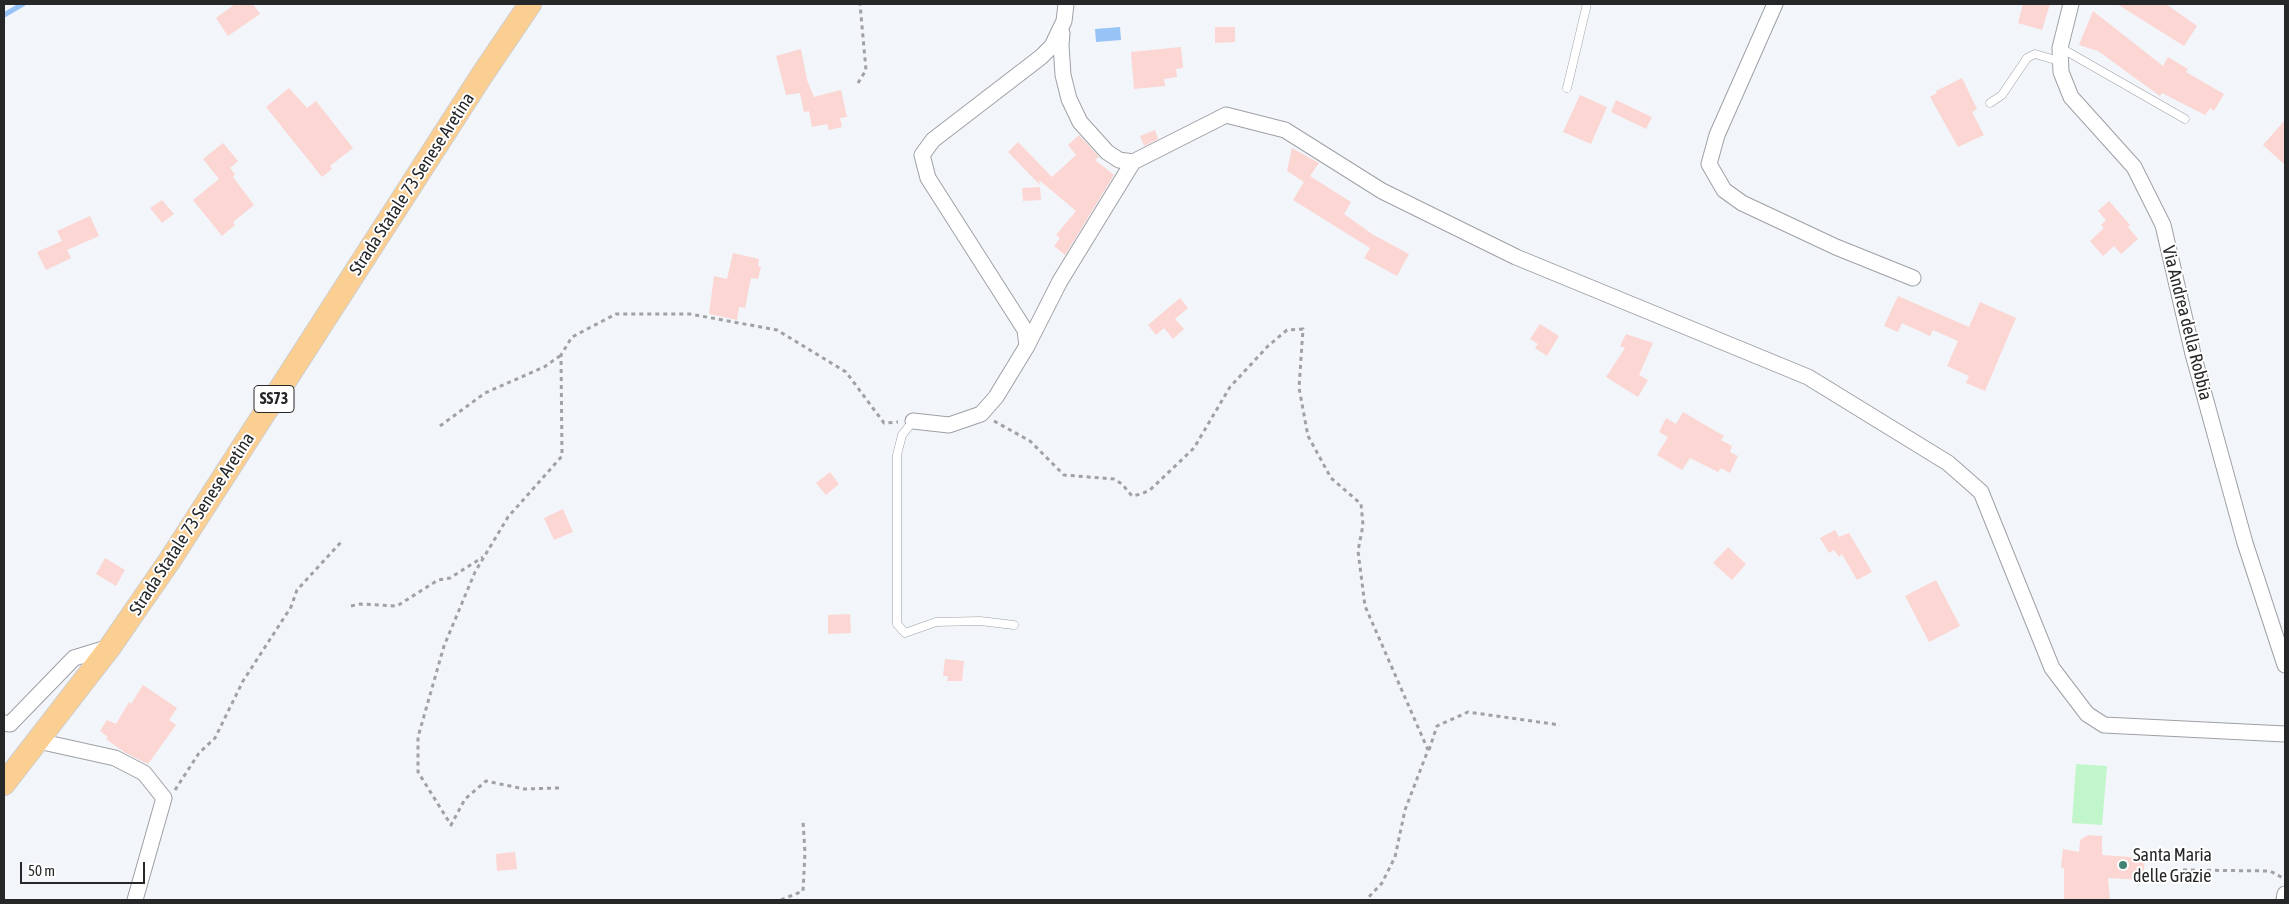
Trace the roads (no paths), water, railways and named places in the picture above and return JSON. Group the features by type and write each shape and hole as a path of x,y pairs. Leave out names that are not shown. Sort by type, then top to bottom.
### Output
{"main road":[{"name":"Strada Statale 73 Senese Aretina","path":"4,784 110,647 170,560 482,75 530,4"}],"street":[{"path":"1066,4 1060,45 1063,75 1069,99 1080,122 1106,152 1120,160 1133,162"},
{"path":"1775,4 1717,135 1710,164 1724,190 1742,203 1836,247 1913,278"},
{"path":"2059,54 2071,4"},
{"path":"1027,346 1025,330 928,178 922,155 933,140 1041,57 1052,46 1064,21"},
{"name":"Via Andrea della Robbia","path":"2059,54 2071,97 2134,167 2163,225 2193,354 2245,543 2285,665"},
{"path":"913,421 949,424 981,414 996,397 1027,346 1060,281 1133,162 1226,115 1284,130 1382,191 1516,257 1808,377 1948,463 1980,492 2052,668 2087,714 2104,725 2285,734"},
{"path":"4,723 10,724 74,658 110,647"},
{"path":"38,741 115,758 144,773 164,798 135,900"},
{"path":"2284,900 2285,894"}],"lane":[{"path":"1566,88 1587,4"},
{"path":"1990,103 2002,95 2028,58 2035,54 2059,54 2185,119"},
{"path":"913,421 902,435 897,455 897,624 905,634 936,622 980,621 1014,625"}],"water":[{"path":"1120,27 1121,40 1096,42 1095,29"}],"waterway":[{"path":"4,15 23,4"}],"place":[{"name":"Santa Maria delle Grazie","path":"2123,865"}]}
